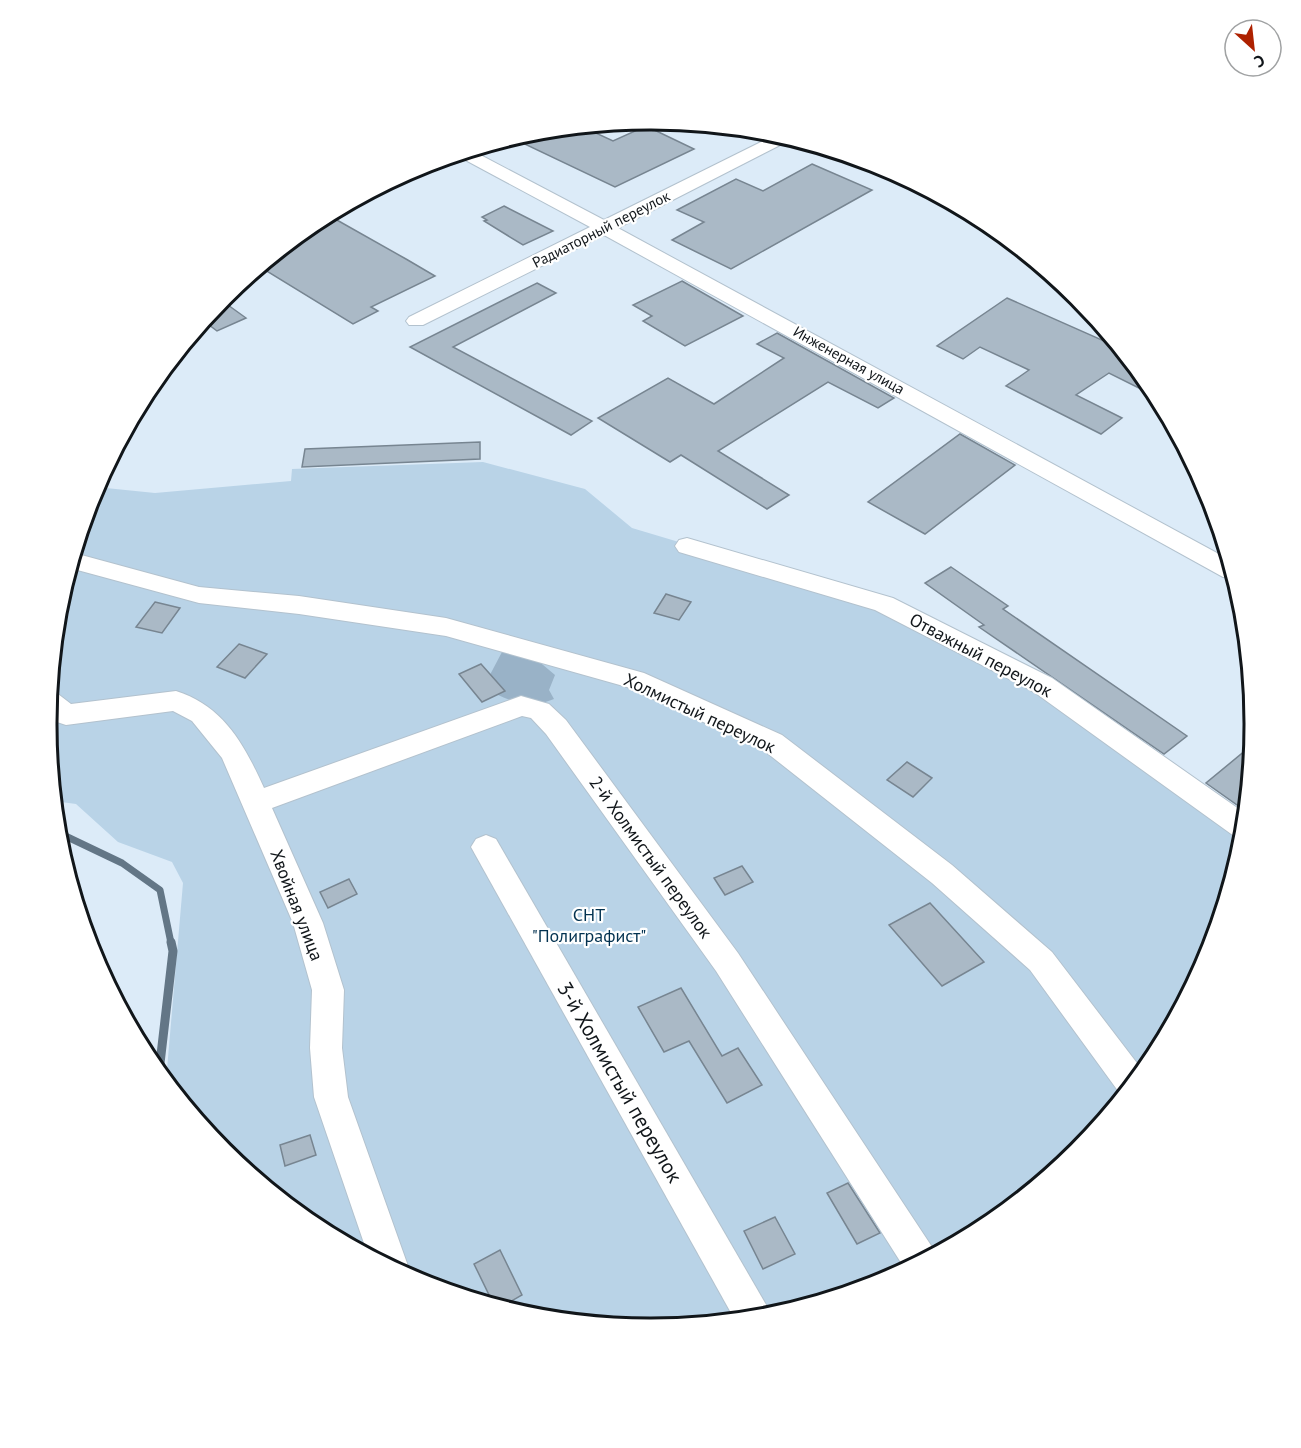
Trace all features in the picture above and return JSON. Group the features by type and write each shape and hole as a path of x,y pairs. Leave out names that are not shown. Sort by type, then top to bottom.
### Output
{"street":[{"name":"Радиаторный переулок","path":"416,321 770,143"},
{"name":"Инженерная улица","path":"473,158 605,228 1223,566"},
{"name":"Отважный переулок","path":"687,546 884,604 1043,685 1236,822"},
{"name":"Холмистый переулок","path":"79,563 199,595 299,605 446,627 635,680 772,742 942,874 1041,961 1128,1076"},
{"name":"Хвойная улица","path":"57,708 66,715 176,701 201,714 234,753 308,923 328,990 326,1047 331,1097 386,1255"},
{"name":"2-й Холмистый переулок","path":"255,803 522,706 540,711 556,727 727,962 917,1254"},
{"name":"3-й Холмистый переулок","path":"486,847 748,1309"}],"green space":[{"name":"СНТ \"Полиграфист\"","path":"483,462 585,489 632,528 892,606 1002,658 1230,815 1238,809 1233,840 1213,915 1183,986 1144,1054 1097,1115 1070,1144 1012,1195 980,1217 947,1238 878,1272 841,1286 766,1306 728,1312 650,1318 573,1312 535,1306 460,1286 423,1272 354,1238 321,1217 289,1195 231,1144 204,1115 167,1068 183,883 172,862 118,842 76,804 62,802 58,763 58,685 68,608 88,533 106,488 155,493 291,481 292,469"}],"shaded area":[{"path":"502,652 536,659 555,675 549,690 554,699 526,704 510,700 483,688"}],"building":[{"path":"655,130 694,149 615,187 525,144 597,134 613,141 636,131"},
{"path":"812,164 872,190 731,269 672,240 704,222 677,210 736,179 763,191"},
{"path":"504,206 553,231 523,245 484,221 487,220 482,217"},
{"path":"338,220 435,276 371,307 378,311 353,324 267,271 289,253"},
{"path":"682,281 743,316 685,346 643,321 652,316 633,305"},
{"path":"537,283 556,293 453,347 592,421 571,435 410,347"},
{"path":"1007,298 1103,340 1140,388 1109,373 1076,395 1122,418 1101,434 1006,386 1029,370 980,347 963,359 937,346"},
{"path":"229,306 246,318 217,331 211,326"},
{"path":"777,333 894,398 878,408 828,382 718,451 789,495 767,509 681,455 670,462 598,418 668,378 714,404 784,358 757,344"},
{"path":"960,434 1015,465 925,534 868,502"},
{"path":"480,442 480,459 302,467 305,449"},
{"path":"951,567 1008,606 1003,609 1187,736 1164,754 979,627 984,625 925,583"},
{"path":"666,594 691,602 679,620 654,613"},
{"path":"155,602 180,608 162,633 136,627"},
{"path":"239,644 267,654 245,678 217,667"},
{"path":"481,664 505,691 482,702 459,674"},
{"path":"1243,752 1238,806 1206,783"},
{"path":"907,762 932,778 913,797 887,780"},
{"path":"742,866 753,882 725,895 714,878"},
{"path":"349,879 357,894 328,908 320,892"},
{"path":"930,903 984,962 942,986 889,925"},
{"path":"681,988 722,1056 738,1048 762,1085 727,1103 689,1041 664,1052 638,1007"},
{"path":"310,1135 316,1155 285,1166 280,1145"},
{"path":"848,1183 880,1233 857,1244 827,1193"},
{"path":"775,1217 795,1254 763,1269 744,1231"},
{"path":"500,1250 522,1295 512,1301 489,1295 474,1264"}],"waterway":[{"path":"68,837 122,863 160,890 171,943"},
{"path":"161,1059 173,951 171,942"}]}
